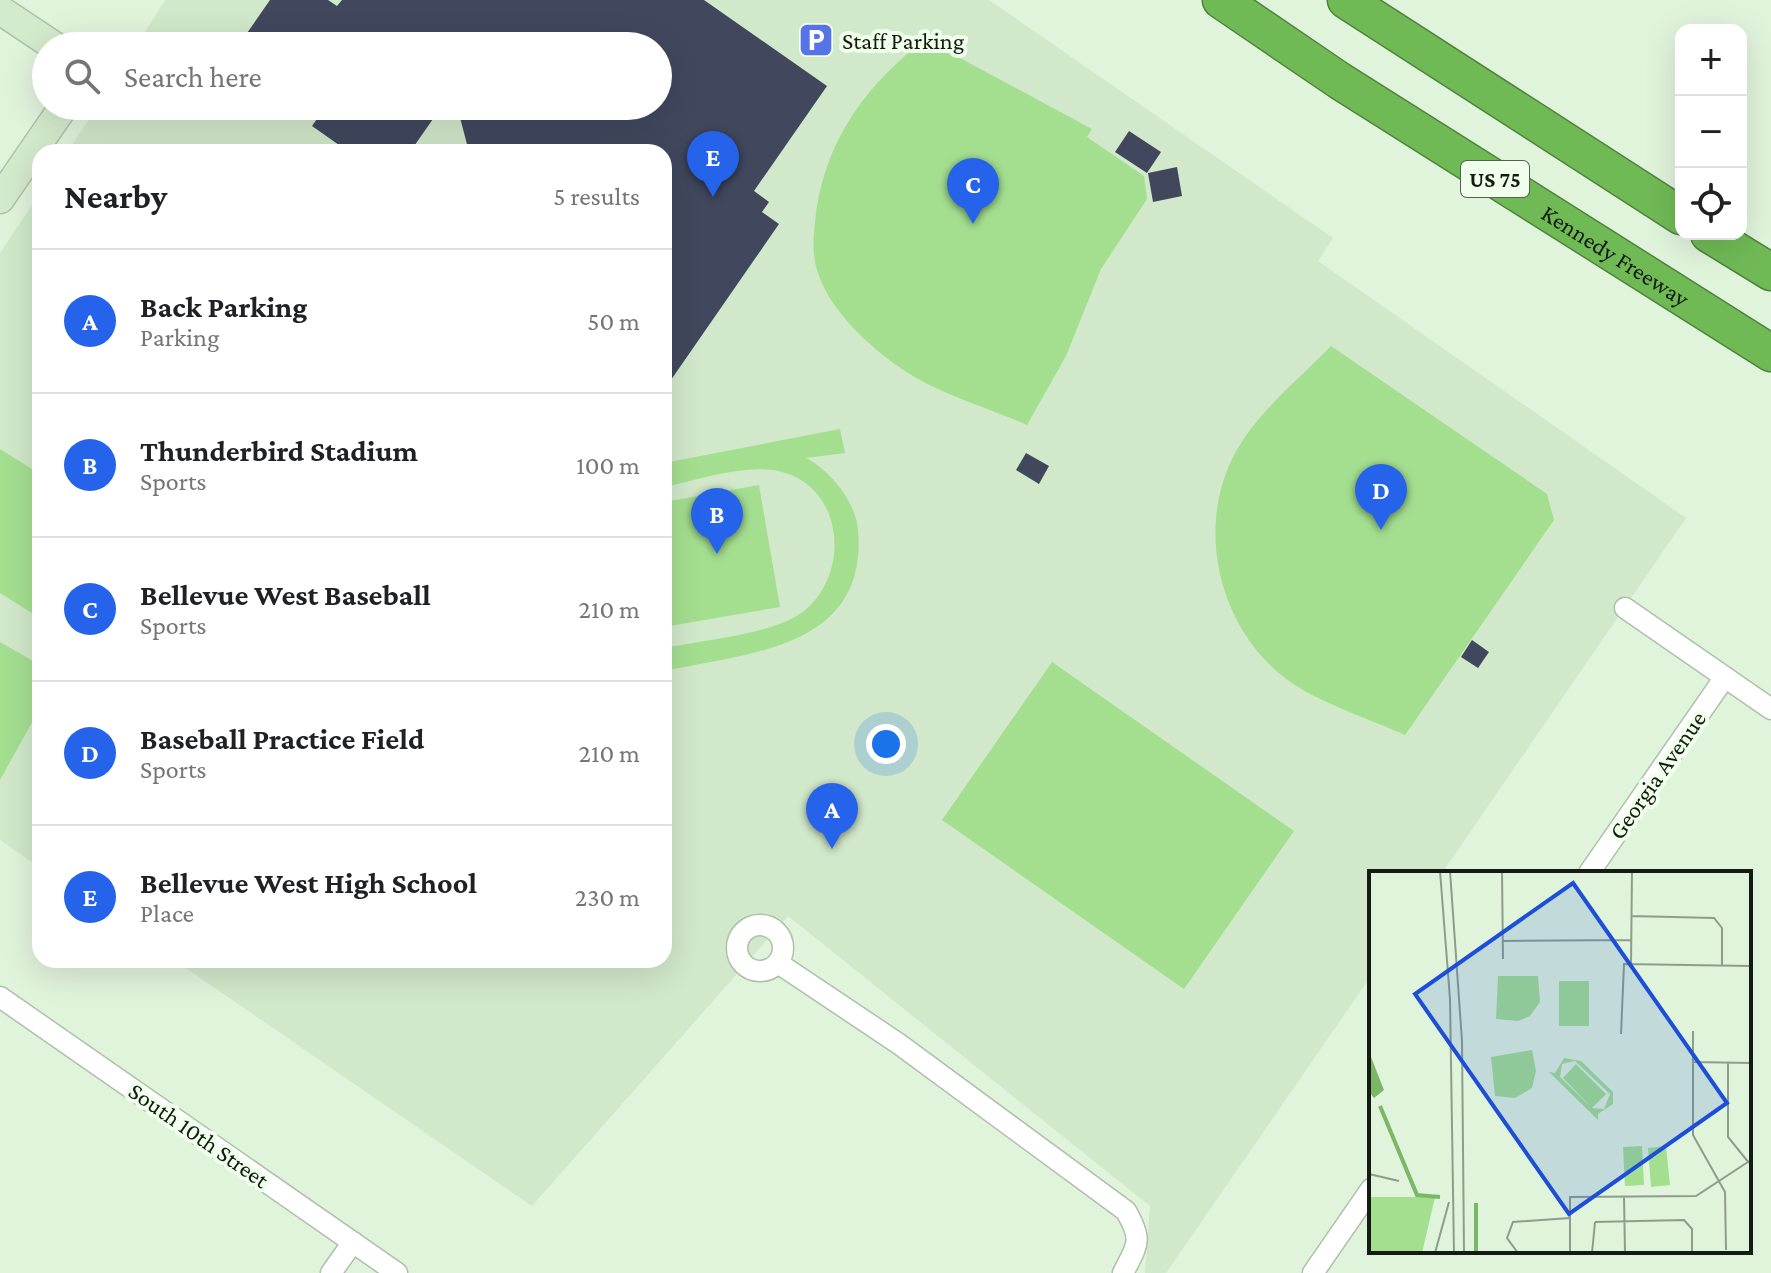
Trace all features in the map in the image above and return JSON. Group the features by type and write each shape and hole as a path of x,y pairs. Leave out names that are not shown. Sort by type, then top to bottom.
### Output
{"highway":[{"name":"Kennedy Freeway","path":"1221,0 1340,81 1771,353"},
{"name":"US 75","path":"1346,0 1675,212"},
{"path":"1719,240 1771,272"}],"street":[{"path":"0,10 33,32"},
{"path":"38,144 54,120"},
{"path":"0,199 32,152"},
{"path":"1625,608 1771,709"},
{"name":"Georgia Avenue","path":"1590,871 1725,677"},
{"path":"778,963 899,1044 1126,1211 1138,1233 1139,1243 1123,1273"},
{"name":"South 10th Street","path":"0,997 397,1273"},
{"path":"1313,1273 1369,1192"},
{"path":"331,1273 353,1242"}],"shaded area":[{"path":"165,0 989,0 1333,238 1318,261 1686,518 1443,871 1369,871 1369,979 1166,1273 1145,1273 1150,1206 788,916 532,1206 186,968 672,968 672,144 72,144 89,120 672,120 672,32 145,32"},
{"path":"32,205 32,862 0,840 0,253"}],"green space":[{"path":"916,47 947,51 1092,129 1087,137 1144,176 1147,199 1101,269 1066,356 1027,425 929,385 887,359 842,315 825,289 817,269 815,222 819,196 835,147 847,124 877,83"},
{"path":"1331,346 1547,494 1554,520 1405,735 1303,690 1276,670 1253,646 1235,617 1223,586 1217,553 1216,520 1222,487 1234,455 1266,411"},
{"path":"840,429 845,453 806,458 824,470 840,488 852,509 858,530 856,569 844,599 824,622 797,638 766,650 672,669 672,647 757,631 804,611 820,594 830,573 834,551 833,528 826,508 814,490 796,477 759,469 718,474 672,485 672,461"},
{"path":"0,449 32,469 32,613 0,593"},
{"path":"759,485 780,607 672,626 672,501"},
{"path":"0,642 32,660 32,722 0,780"},
{"path":"1052,662 1294,831 1184,989 942,820"}],"building":[{"path":"270,0 328,0 337,6 342,0 704,0 827,86 754,191 769,202 762,212 779,224 672,378 672,144 467,144 461,120 672,120 672,32 248,32"},
{"path":"316,120 432,120 416,144 338,144 312,126"},
{"path":"1129,131 1161,152 1147,173 1115,152"},
{"path":"1177,167 1182,196 1153,202 1148,173"},
{"path":"1026,453 1049,466 1039,484 1016,470"},
{"path":"1472,640 1489,652 1478,668 1461,657"}],"place":[{"name":"Staff Parking","path":"816,40"},
{"name":"Bellevue West High School","path":"713,197"},
{"name":"Bellevue West Baseball","path":"973,224"},
{"name":"Baseball Practice Field","path":"1381,530"},
{"name":"Thunderbird Stadium","path":"717,554"},
{"name":"Back Parking","path":"832,849"}]}
